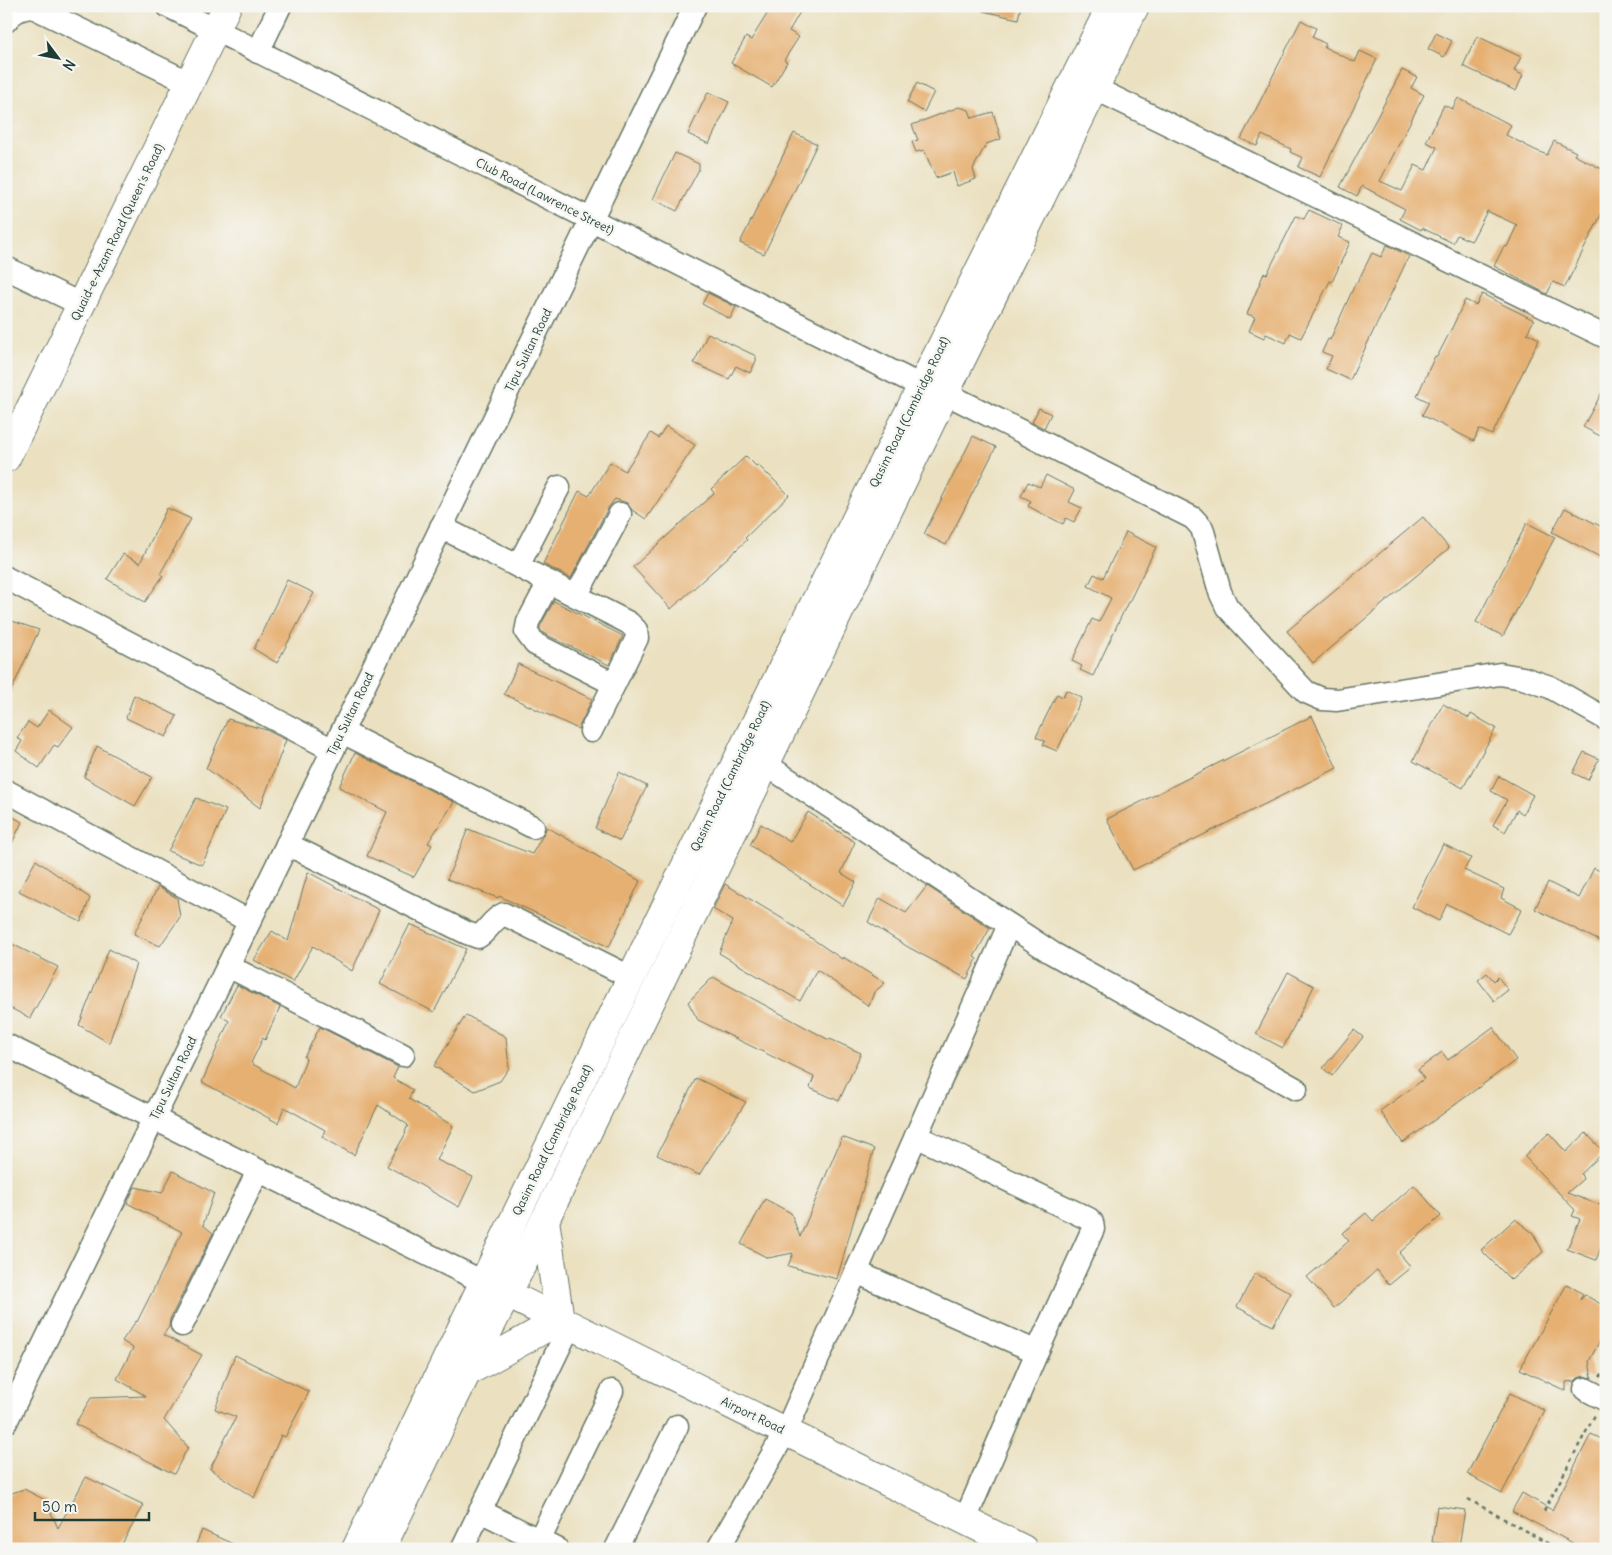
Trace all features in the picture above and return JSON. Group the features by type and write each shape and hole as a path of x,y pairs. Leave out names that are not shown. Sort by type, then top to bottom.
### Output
{"main road":[{"name":"Qasim Road (Cambridge Road)","path":"381,1549 467,1372 545,1220 765,764 933,389 1112,6"},
{"name":"Qasim Road (Cambridge Road)","path":"356,1549 483,1282 632,978 933,389 1094,88 1135,6"},
{"name":"Quaid-e-Azam Road (Queen's Road)","path":"6,458 221,18"},
{"path":"467,1372 565,1322 545,1220"},
{"name":"Airport Road","path":"483,1282 1023,1549"}],"street":[{"name":"Club Road (Lawrence Street)","path":"168,6 221,18 258,52 1194,518 1202,528 1220,592 1228,607 1306,692 1322,699 1337,700 1500,674 1523,678 1550,687 1606,719"},
{"path":"258,52 280,6"},
{"name":"Tipu Sultan Road","path":"6,1422 695,6"},
{"path":"6,21 12,13 22,8 32,7 190,82"},
{"path":"1094,88 1606,337"},
{"path":"6,268 82,305"},
{"path":"518,566 559,487"},
{"path":"576,596 620,514"},
{"path":"441,527 630,624 636,630 637,638 591,731"},
{"path":"6,578 337,741 533,827"},
{"path":"549,582 528,622 526,632 535,644 614,684"},
{"path":"765,764 1052,953 1296,1089"},
{"path":"6,791 249,922"},
{"path":"287,844 466,933 478,937 484,933 496,917 504,914 632,978"},
{"path":"718,1549 786,1432 1009,925"},
{"path":"228,966 403,1055"},
{"path":"6,1045 483,1282"},
{"path":"916,1136 1080,1214 1092,1222 1093,1229 965,1520"},
{"path":"182,1325 258,1171"},
{"path":"856,1272 1038,1352"},
{"path":"462,1549 565,1322"},
{"path":"480,1512 544,1546 612,1391"},
{"path":"616,1549 677,1426"}],"path":[{"path":"1602,1349 1606,1351"},
{"path":"1544,1511 1598,1396"},
{"path":"1468,1498 1558,1549"}],"building":[{"path":"772,6 791,6 800,12 789,31 799,37 784,60 787,62 772,87 731,63 746,37 751,40"},
{"path":"984,6 1021,6 1018,19 983,11"},
{"path":"1301,20 1316,28 1312,37 1326,44 1324,47 1355,62 1360,51 1377,59 1320,177 1298,167 1303,158 1290,152 1291,149 1262,135 1257,146 1241,139"},
{"path":"1436,33 1452,41 1444,57 1428,49"},
{"path":"1477,36 1521,57 1514,71 1523,75 1516,91 1463,66"},
{"path":"1402,70 1417,77 1411,88 1424,95 1380,181 1402,191 1415,165 1426,170 1437,147 1426,142 1444,105 1452,109 1458,98 1511,125 1506,135 1535,150 1547,155 1554,141 1576,152 1574,155 1606,171 1606,205 1565,287 1553,282 1547,294 1494,266 1504,246 1507,247 1517,225 1487,211 1471,241 1457,235 1453,243 1400,219 1405,209 1362,186 1357,196 1340,187"},
{"path":"917,83 934,92 924,112 907,102"},
{"path":"708,92 729,102 709,144 688,134"},
{"path":"959,107 969,110 972,118 993,112 1001,139 986,144 973,169 976,179 957,186 953,172 936,178 924,150 916,152 912,142 918,140 912,125"},
{"path":"794,133 817,144 764,254 740,243"},
{"path":"675,153 699,164 699,169 677,211 653,199"},
{"path":"1309,210 1343,226 1338,237 1350,242 1332,282 1330,281 1301,338 1290,333 1286,343 1266,334 1264,338 1249,331 1255,317 1247,314 1264,273 1267,274 1296,216 1304,219"},
{"path":"1387,245 1409,256 1350,380 1326,369 1332,356 1322,352 1328,339 1330,340 1356,282 1372,253 1381,257"},
{"path":"708,293 736,307 730,319 702,304"},
{"path":"1482,294 1534,320 1527,333 1539,339 1492,435 1479,429 1474,441 1422,415 1429,402 1417,396 1435,356 1437,357 1465,300 1476,305"},
{"path":"708,333 756,356 756,361 750,373 736,366 729,379 694,363"},
{"path":"1606,385 1606,439 1583,427"},
{"path":"1039,408 1051,414 1044,428 1032,422"},
{"path":"666,426 695,445 646,519 632,510 627,503 615,499 608,508 571,578 543,564 579,491 589,496 610,462 625,471 651,433 658,438"},
{"path":"973,436 996,447 946,545 924,534"},
{"path":"746,456 789,495 745,538 747,540 671,609 633,567 714,493 711,489"},
{"path":"1046,475 1075,490 1069,502 1082,508 1074,522 1066,518 1063,524 1028,506 1031,501 1021,496 1028,482 1040,487"},
{"path":"167,508 191,519 160,574 163,576 145,602 107,579 123,554 140,563"},
{"path":"1565,508 1606,529 1606,560 1552,532"},
{"path":"1423,517 1449,548 1313,663 1287,631"},
{"path":"1527,523 1555,537 1503,636 1476,622"},
{"path":"1126,532 1156,547 1093,676 1080,670 1082,666 1072,661 1092,619 1099,622 1111,598 1088,586 1094,574 1103,578"},
{"path":"287,580 314,593 277,663 254,649"},
{"path":"554,601 623,636 609,665 543,633 540,626"},
{"path":"6,619 39,630 6,702"},
{"path":"518,664 592,699 578,729 504,694"},
{"path":"1066,690 1082,698 1057,751 1043,745 1045,741 1036,737 1057,694 1063,697"},
{"path":"134,695 177,716 166,737 126,718"},
{"path":"1443,704 1469,718 1471,714 1496,728 1463,788 1413,761"},
{"path":"49,710 73,727 58,747 54,745 39,768 16,751 22,741 17,738 28,722 37,728"},
{"path":"1312,716 1337,768 1133,870 1107,819"},
{"path":"228,719 266,730 286,740 260,808 206,768"},
{"path":"97,746 152,777 135,806 84,777"},
{"path":"1584,752 1599,759 1588,780 1573,773"},
{"path":"355,753 454,802 428,843 432,845 414,877 367,856 387,812 339,787"},
{"path":"619,772 647,786 620,841 595,828"},
{"path":"1499,776 1533,795 1523,814 1517,810 1505,832 1493,825 1507,800 1491,791"},
{"path":"196,798 226,810 202,865 168,851"},
{"path":"808,812 855,842 841,873 856,882 843,906 750,845 761,824 790,842"},
{"path":"6,813 22,822 6,856"},
{"path":"547,827 640,881 609,947 499,896 498,898 447,879 468,829 532,854"},
{"path":"1443,844 1471,858 1464,870 1504,889 1501,898 1522,909 1508,934 1447,904 1439,921 1412,907"},
{"path":"36,860 90,898 81,922 19,891"},
{"path":"1594,868 1606,874 1606,944 1535,909 1548,882 1579,898"},
{"path":"308,872 379,910 352,971 313,946 293,982 254,960 272,931 288,941"},
{"path":"725,884 783,919 842,959 843,957 885,983 874,992 869,1006 817,970 800,1001 719,953 733,921 713,909"},
{"path":"927,886 990,928 974,957 977,959 967,979 908,947 868,922 880,898 906,913"},
{"path":"158,887 177,898 180,917 160,946 134,934"},
{"path":"410,924 466,949 434,1012 380,984"},
{"path":"6,941 58,967 30,1018 6,1006"},
{"path":"109,949 136,964 109,1043 79,1025"},
{"path":"1288,972 1314,986 1283,1048 1256,1034"},
{"path":"1487,973 1494,981 1498,977 1508,990 1494,1001 1478,980"},
{"path":"713,977 829,1040 861,1053 839,1101 810,1088 814,1077 698,1020 688,1002"},
{"path":"237,985 280,1007 265,1040 263,1038 251,1063 295,1088 306,1059 304,1057 320,1027 398,1067 393,1078 413,1090 409,1099 453,1126 437,1160 473,1177 459,1207 387,1166 406,1133 408,1125 378,1105 354,1155 322,1137 325,1130 284,1107 278,1123 202,1082 229,1021 221,1016"},
{"path":"466,1015 506,1037 509,1068 500,1081 475,1091 434,1066"},
{"path":"1493,1027 1516,1060 1403,1143 1380,1111 1424,1079 1418,1070 1442,1052 1448,1060"},
{"path":"1354,1030 1363,1037 1332,1076 1323,1068"},
{"path":"696,1078 746,1102 699,1175 657,1155"},
{"path":"1549,1133 1566,1152 1586,1133 1604,1152 1581,1174 1583,1179 1567,1193 1606,1207 1606,1235 1596,1260 1567,1249 1580,1219 1572,1216 1575,1210 1524,1156"},
{"path":"842,1137 874,1149 837,1279 788,1266 793,1253 768,1258 741,1244 765,1199 791,1213 800,1237"},
{"path":"173,1171 214,1193 203,1225 213,1233 170,1319 169,1327 163,1335 202,1355 164,1420 188,1447 174,1474 75,1424 91,1398 146,1396 117,1379 133,1348 122,1341 137,1322 182,1232 127,1203 135,1187 162,1193"},
{"path":"1414,1185 1441,1216 1399,1253 1411,1267 1389,1285 1377,1270 1334,1308 1307,1277 1349,1241 1342,1233 1366,1213 1373,1221"},
{"path":"1515,1219 1533,1233 1543,1252 1511,1280 1481,1250"},
{"path":"1255,1273 1291,1293 1273,1326 1237,1307"},
{"path":"1567,1284 1583,1294 1580,1300 1585,1295 1606,1307 1606,1334 1603,1335 1589,1361 1592,1378 1584,1376 1575,1381 1566,1382 1566,1391 1520,1369"},
{"path":"235,1355 309,1392 285,1437 281,1435 254,1498 210,1469 236,1417 215,1409"},
{"path":"1510,1393 1545,1411 1502,1493 1467,1474"},
{"path":"1591,1434 1606,1441 1606,1549 1584,1549 1512,1511 1522,1493 1552,1510"},
{"path":"86,1477 144,1505 119,1549 6,1549 6,1495 24,1489 45,1500 58,1528"},
{"path":"1437,1506 1465,1510 1459,1546 1432,1542"},
{"path":"202,1530 244,1549 194,1549"}]}
